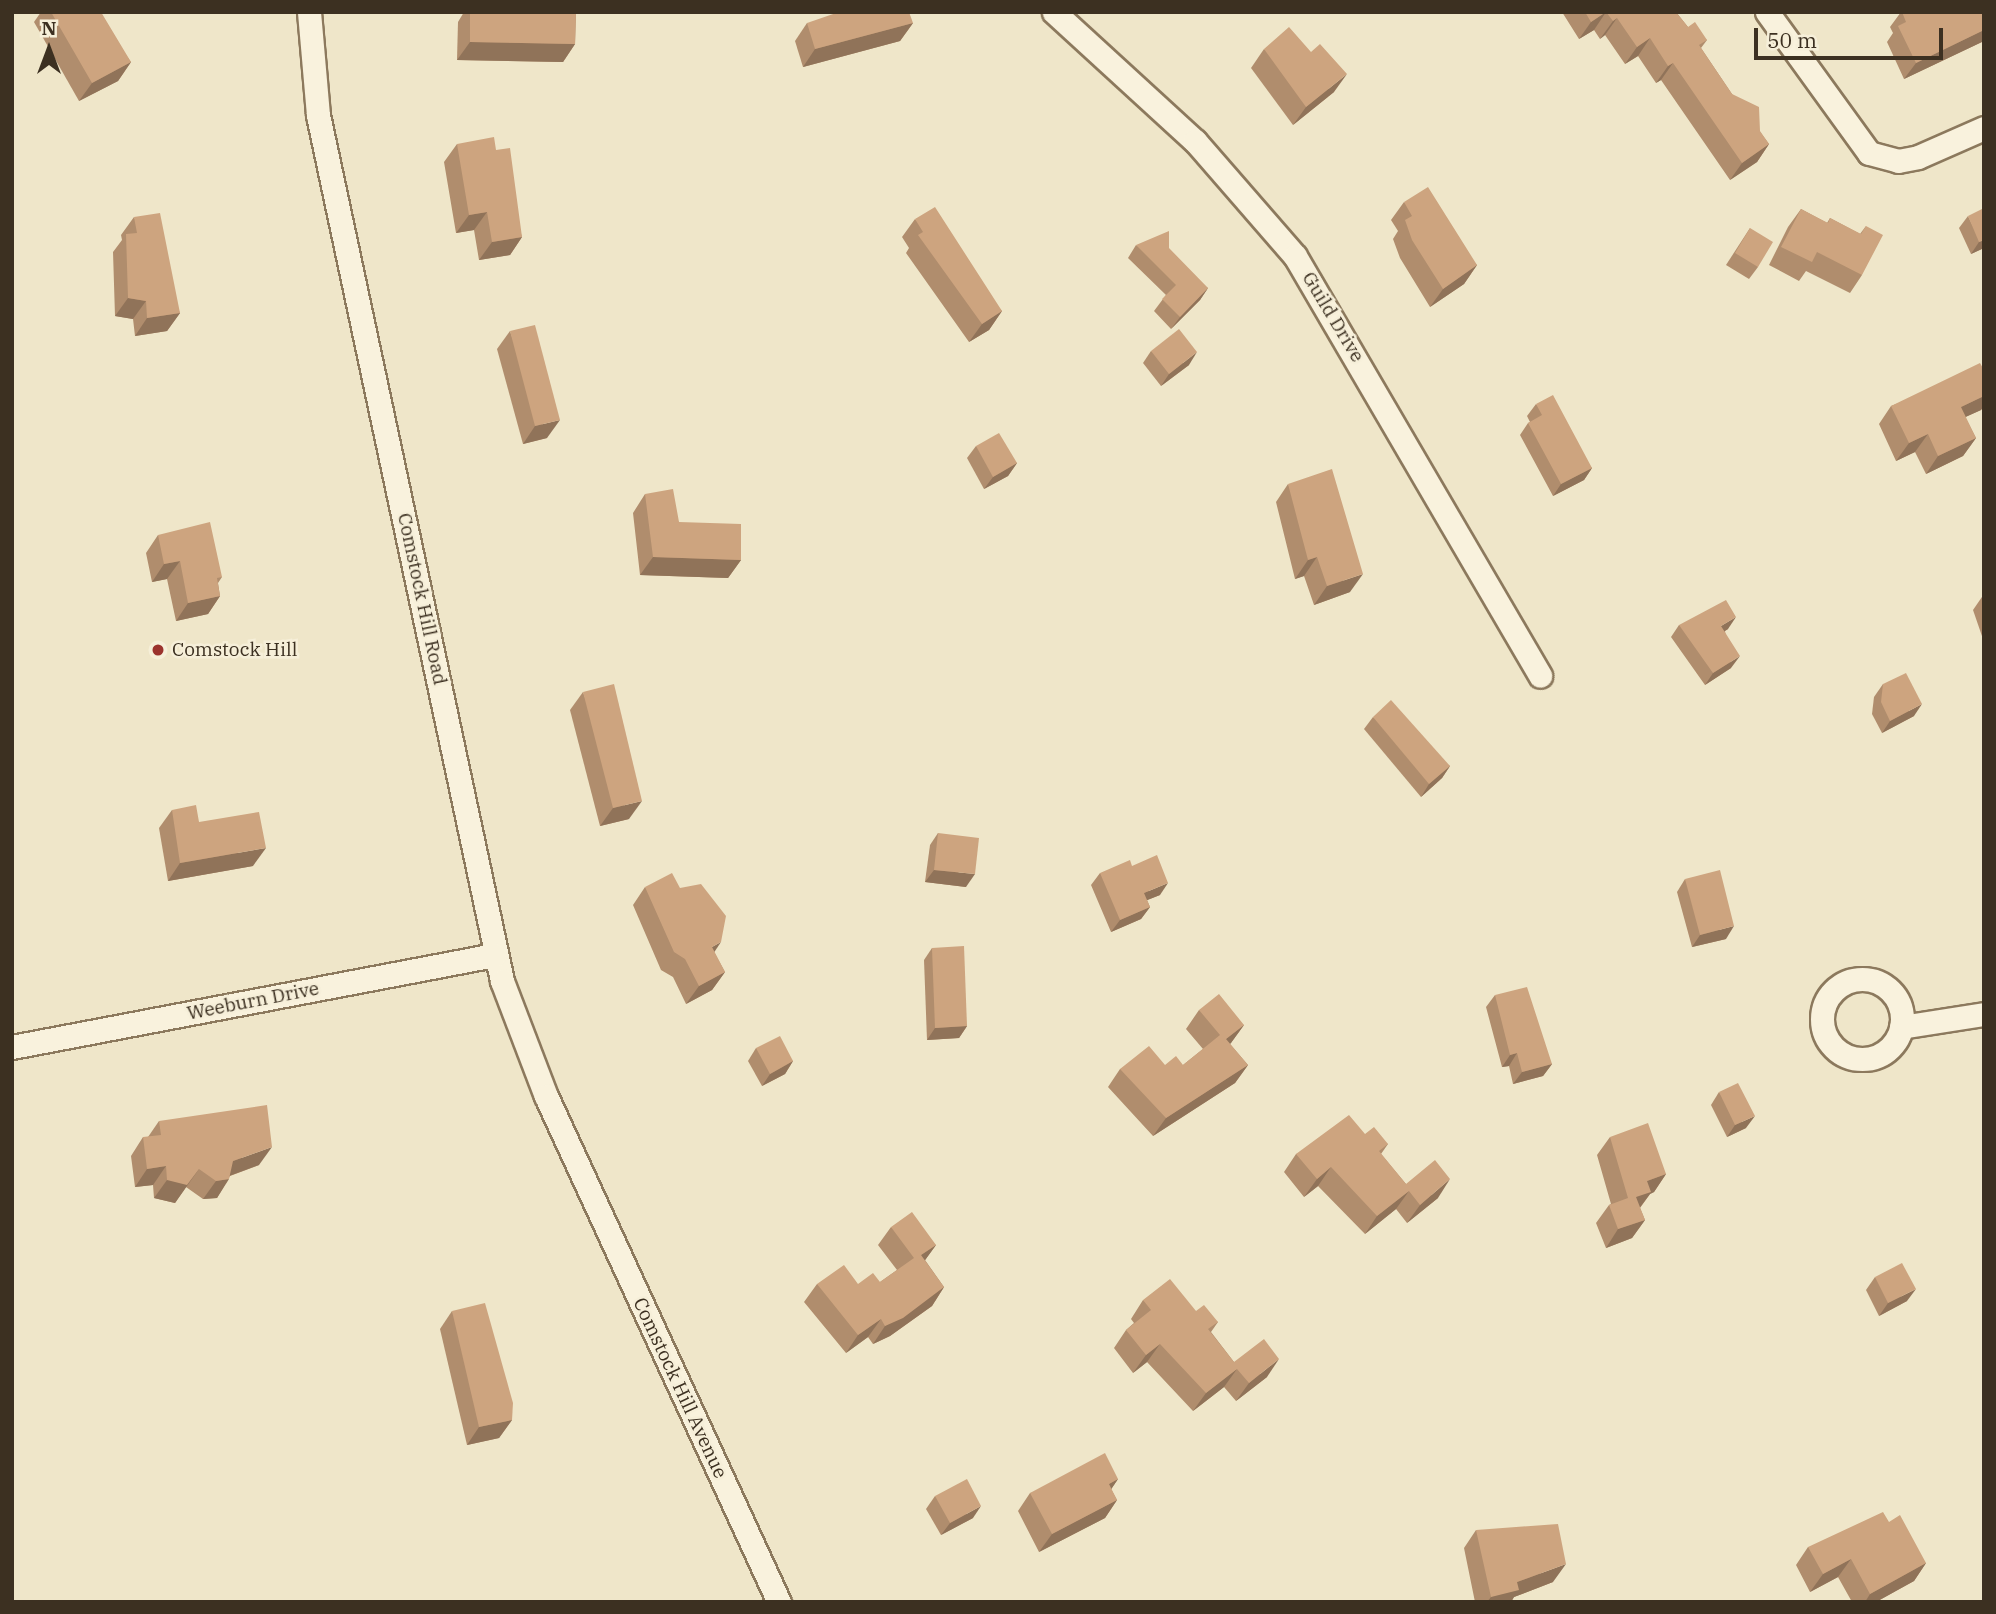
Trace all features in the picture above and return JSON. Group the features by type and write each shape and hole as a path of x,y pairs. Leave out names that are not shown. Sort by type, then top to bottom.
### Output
{"street":[{"name":"Comstock Hill Road","path":"309,12 318,116 494,955 521,1038 581,1174"},
{"name":"Guild Drive","path":"1054,12 1195,141 1295,256 1540,676"},
{"path":"1767,12 1869,153 1898,161 1918,158 1984,128"},
{"name":"Weeburn Drive","path":"12,1047 494,955"},
{"path":"1901,1027 1984,1014"},
{"name":"Comstock Hill Avenue","path":"581,1174 779,1602"}],"building":[{"path":"51,12 101,12 131,62 92,83"},
{"path":"470,12 576,12 575,44 470,42"},
{"path":"839,12 909,12 913,23 815,49 807,23"},
{"path":"1585,12 1606,12 1591,22"},
{"path":"1606,12 1676,12 1688,27 1695,22 1707,40 1699,45 1732,94 1759,107 1760,131 1769,144 1742,163 1673,63 1668,66 1650,38 1637,47 1617,18 1613,21"},
{"path":"1902,12 1984,12 1984,30 1916,63 1898,26 1906,22"},
{"path":"1289,27 1311,52 1320,44 1347,74 1306,107 1264,49"},
{"path":"494,137 496,150 510,148 522,237 492,242 487,212 469,215 457,144"},
{"path":"1428,187 1477,265 1443,289 1412,240 1405,220 1412,216 1404,202"},
{"path":"935,207 1002,311 982,324 918,235 923,232 915,219"},
{"path":"1984,208 1984,240 1979,242 1968,216"},
{"path":"1801,209 1828,223 1830,218 1861,234 1866,226 1883,235 1862,275 1817,252 1812,262 1781,247"},
{"path":"160,213 180,313 147,318 146,301 128,298 126,234 137,233 134,217"},
{"path":"1750,228 1773,242 1758,267 1735,253"},
{"path":"1169,231 1169,248 1208,288 1180,317 1162,299 1176,285 1136,245"},
{"path":"535,325 560,420 535,426 510,331"},
{"path":"1179,329 1197,352 1169,374 1151,351"},
{"path":"1980,363 1984,370 1984,396 1961,407 1976,438 1938,456 1928,434 1909,443 1891,406"},
{"path":"1553,395 1592,468 1561,484 1528,423 1542,415 1536,404"},
{"path":"999,433 1017,463 993,477 976,446"},
{"path":"1332,469 1363,574 1327,586 1317,557 1308,560 1288,484"},
{"path":"673,489 679,522 741,524 741,560 653,557 645,494"},
{"path":"210,522 222,577 217,578 220,596 188,603 180,561 164,564 158,535"},
{"path":"1726,600 1736,617 1721,626 1740,656 1713,673 1679,625"},
{"path":"1906,673 1922,704 1890,721 1881,702 1883,684"},
{"path":"614,684 642,801 613,808 583,692"},
{"path":"1391,700 1450,766 1429,784 1373,717"},
{"path":"196,805 199,822 259,812 266,848 180,863 172,810"},
{"path":"938,833 979,838 975,874 934,870"},
{"path":"1157,855 1168,883 1144,893 1150,907 1120,920 1100,873 1130,860 1132,866"},
{"path":"1720,870 1734,926 1700,935 1685,879"},
{"path":"672,873 680,888 701,884 726,916 721,942 712,947 725,972 699,986 685,959 674,952 645,887"},
{"path":"964,946 967,1026 935,1028 932,948"},
{"path":"1527,987 1552,1064 1522,1072 1517,1053 1510,1055 1495,995"},
{"path":"1219,994 1244,1025 1226,1039 1248,1065 1166,1118 1120,1069 1149,1046 1165,1065 1176,1056 1183,1065 1220,1035 1199,1010"},
{"path":"780,1036 793,1061 770,1074 756,1048"},
{"path":"1738,1083 1755,1116 1735,1125 1719,1092"},
{"path":"267,1105 272,1147 233,1161 229,1179 216,1181 199,1169 187,1185 167,1180 166,1166 147,1169 143,1137 161,1135 159,1121"},
{"path":"1349,1115 1365,1134 1374,1127 1388,1144 1379,1151 1406,1184 1435,1160 1450,1179 1420,1205 1409,1191 1377,1216 1331,1167 1317,1179 1296,1154"},
{"path":"1648,1123 1666,1174 1647,1181 1651,1192 1636,1197 1645,1220 1618,1229 1609,1205 1628,1198 1610,1137"},
{"path":"912,1212 936,1245 921,1255 944,1287 903,1318 885,1326 881,1319 858,1335 817,1284 844,1265 858,1284 873,1273 880,1282 914,1258 891,1227"},
{"path":"1902,1263 1916,1289 1888,1303 1875,1277"},
{"path":"1170,1279 1196,1311 1204,1305 1218,1322 1208,1329 1234,1362 1264,1339 1279,1359 1249,1383 1237,1369 1206,1393 1160,1344 1146,1355 1126,1330 1151,1310 1143,1300"},
{"path":"485,1303 513,1403 512,1420 479,1427 452,1311"},
{"path":"1105,1453 1118,1479 1109,1484 1117,1500 1052,1534 1030,1493"},
{"path":"967,1479 981,1506 950,1523 935,1496"},
{"path":"1883,1512 1889,1522 1900,1515 1926,1563 1870,1594 1851,1559 1823,1574 1808,1547"},
{"path":"1558,1524 1566,1564 1517,1582 1519,1590 1491,1597 1476,1530"}],"place":[{"name":"Comstock Hill","path":"158,650"}]}
